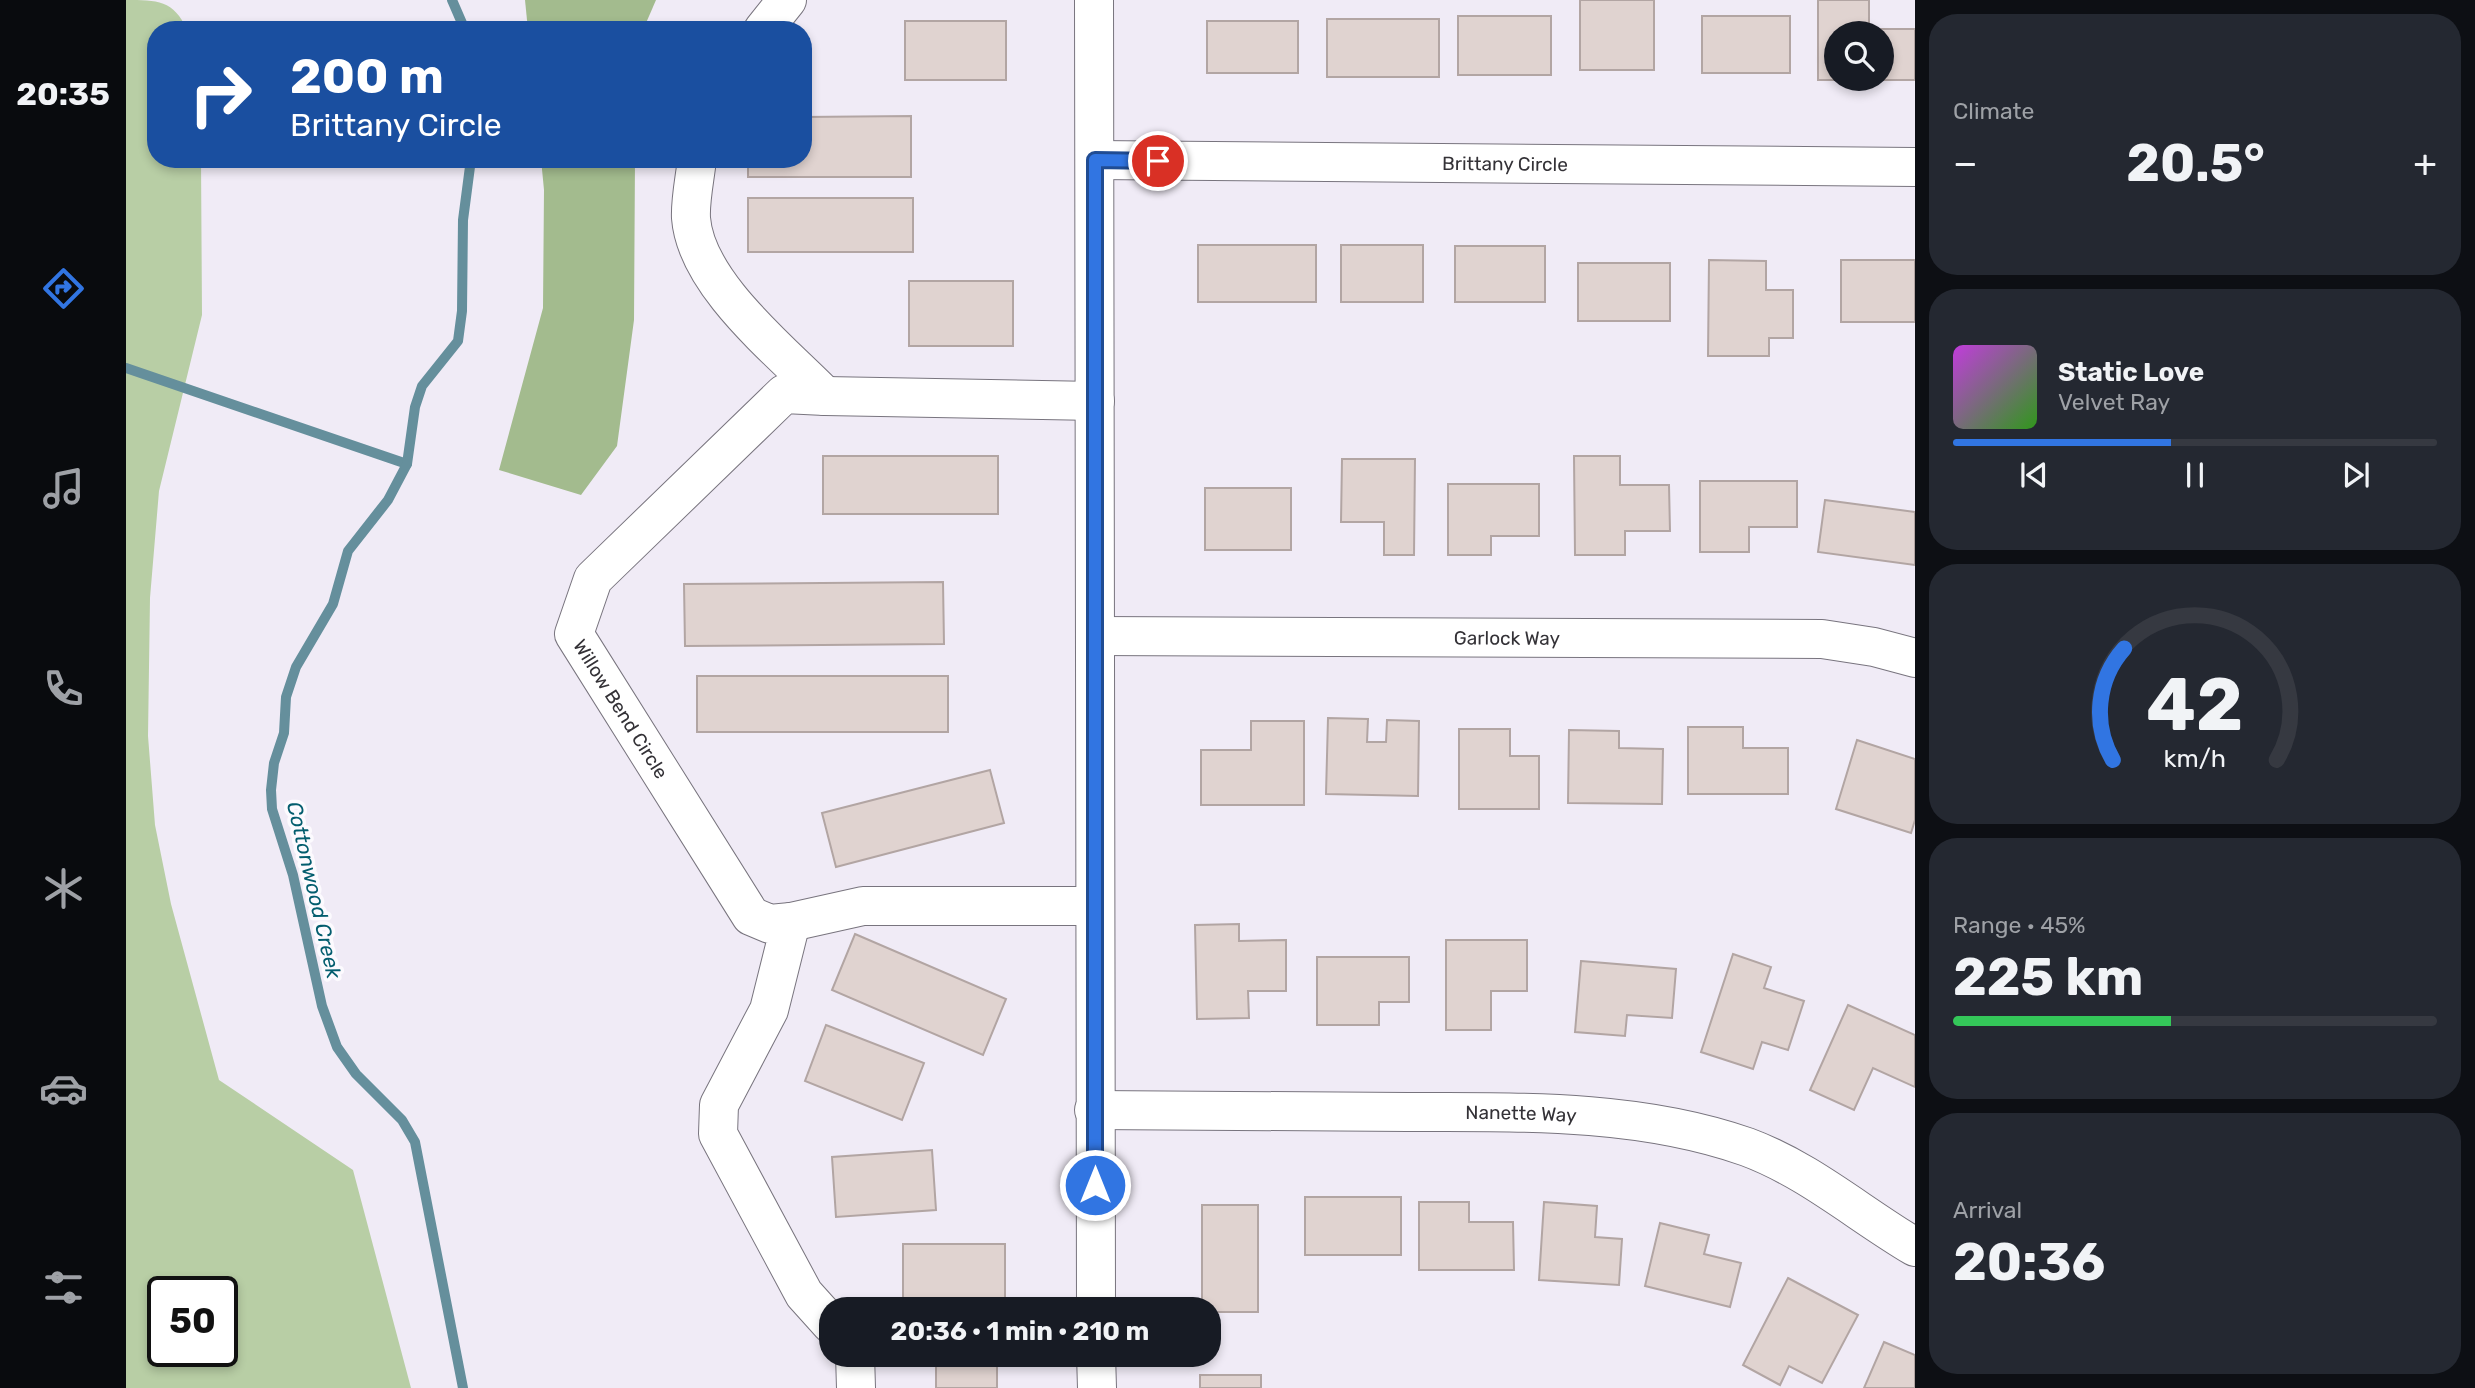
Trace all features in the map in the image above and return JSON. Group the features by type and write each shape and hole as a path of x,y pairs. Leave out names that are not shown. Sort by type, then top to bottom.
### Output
{"street":[{"path":"770,21 787,0"},
{"path":"1094,0 1096,1297"},
{"name":"Brittany Circle","path":"1095,160 1915,167"},
{"path":"696,168 691,218 699,254 718,286 825,396"},
{"name":"Willow Bend Circle","path":"1094,906 863,906 770,924 751,916 574,634 593,579 784,394 1095,401"},
{"name":"Garlock Way","path":"1096,636 1822,639 1874,647 1915,658"},
{"path":"791,922 769,1010 719,1105 718,1134 804,1294 819,1311"},
{"name":"Nanette Way","path":"1094,1110 1518,1112 1651,1124 1747,1147 1787,1165 1870,1215 1915,1247"},
{"path":"855,1367 856,1388"},
{"path":"1096,1367 1097,1388"}],"green space":[{"path":"126,0 147,0 163,4 170,7 182,21 147,21 147,168 201,168 202,315 159,491 150,598 148,736 155,825 171,904 219,1080 353,1170 411,1388 126,1388"},
{"path":"525,0 656,0 647,21 527,21"},
{"path":"542,168 635,168 634,320 617,446 581,495 499,470 543,308"}],"building":[{"path":"1580,0 1654,0 1654,70 1580,70"},
{"path":"1818,0 1869,0 1869,21 1824,21 1824,80 1818,80"},
{"path":"1458,16 1551,16 1551,75 1458,75"},
{"path":"1702,16 1790,16 1790,73 1702,73"},
{"path":"1327,19 1439,19 1439,77 1327,77"},
{"path":"905,21 1006,21 1006,80 905,80"},
{"path":"1207,21 1298,21 1298,73 1207,73"},
{"path":"1894,29 1915,29 1915,80 1894,80"},
{"path":"911,116 911,177 748,177 748,168 812,168 812,117"},
{"path":"748,198 913,198 913,252 748,252"},
{"path":"1198,245 1316,245 1316,302 1198,302"},
{"path":"1341,245 1423,245 1423,302 1341,302"},
{"path":"1455,246 1545,246 1545,302 1455,302"},
{"path":"1709,260 1766,261 1766,290 1793,290 1793,338 1769,338 1769,356 1708,356"},
{"path":"1841,260 1915,260 1915,322 1841,322"},
{"path":"1578,263 1670,263 1670,321 1578,321"},
{"path":"909,281 1013,281 1013,346 909,346"},
{"path":"823,456 998,456 998,514 823,514"},
{"path":"1574,456 1620,456 1620,485 1669,485 1670,531 1625,531 1625,555 1575,555"},
{"path":"1342,459 1415,459 1414,555 1384,555 1384,522 1341,522"},
{"path":"1700,481 1797,481 1797,527 1749,527 1749,552 1700,552"},
{"path":"1448,484 1539,484 1539,536 1491,536 1491,555 1448,555"},
{"path":"1205,488 1291,488 1291,550 1205,550"},
{"path":"1825,500 1915,512 1915,565 1818,552"},
{"path":"943,582 944,644 685,646 684,584"},
{"path":"697,676 948,676 948,732 697,732"},
{"path":"1328,718 1368,719 1367,742 1386,742 1387,720 1419,721 1418,796 1326,794"},
{"path":"1251,721 1304,721 1304,805 1201,805 1201,750 1251,750"},
{"path":"1688,727 1743,727 1743,748 1788,748 1788,794 1688,794"},
{"path":"1459,729 1510,729 1510,756 1539,756 1539,809 1459,809"},
{"path":"1569,730 1619,731 1619,748 1663,749 1662,804 1568,803"},
{"path":"1857,740 1915,759 1915,820 1911,833 1836,809"},
{"path":"990,770 1004,823 836,867 822,813"},
{"path":"1239,924 1239,941 1286,940 1286,991 1248,991 1249,1018 1197,1019 1195,925"},
{"path":"855,934 1006,999 983,1055 832,990"},
{"path":"1446,940 1527,940 1527,991 1491,991 1491,1030 1446,1030"},
{"path":"1733,954 1771,967 1764,988 1804,1001 1788,1050 1762,1042 1753,1069 1701,1052"},
{"path":"1317,957 1409,957 1409,1002 1379,1002 1379,1025 1317,1025"},
{"path":"1581,961 1676,969 1672,1018 1627,1015 1625,1036 1575,1032"},
{"path":"1848,1005 1915,1035 1915,1087 1873,1068 1854,1110 1810,1090"},
{"path":"826,1025 924,1063 902,1120 805,1081"},
{"path":"932,1150 936,1210 836,1217 832,1157"},
{"path":"1305,1197 1401,1197 1401,1255 1305,1255"},
{"path":"1419,1202 1469,1202 1469,1222 1513,1222 1514,1270 1419,1270"},
{"path":"1544,1202 1597,1206 1595,1237 1622,1239 1619,1285 1539,1280"},
{"path":"1202,1205 1258,1205 1258,1312 1221,1312 1221,1297 1202,1297"},
{"path":"1660,1223 1709,1235 1704,1254 1741,1263 1730,1307 1645,1286"},
{"path":"903,1244 1005,1244 1005,1297 903,1297"},
{"path":"1788,1278 1858,1315 1822,1383 1789,1366 1780,1385 1743,1365"},
{"path":"1884,1342 1915,1355 1915,1388 1864,1388"},
{"path":"936,1367 997,1367 997,1388 936,1388"},
{"path":"1200,1375 1261,1375 1261,1388 1200,1388"}],"waterway":[{"name":"Cottonwood Creek","path":"452,0 461,21"},
{"name":"Cottonwood Creek","path":"463,1388 415,1142 402,1120 356,1074 337,1047 322,1006 293,875 272,809 271,790 274,763 284,733 286,697 296,667 333,604 348,551 388,500 407,464 415,407 422,386 458,341 462,311 463,220 470,168"},
{"path":"126,368 407,464"}],"route":[{"path":"1095,1185 1095,160 1158,161"}]}
